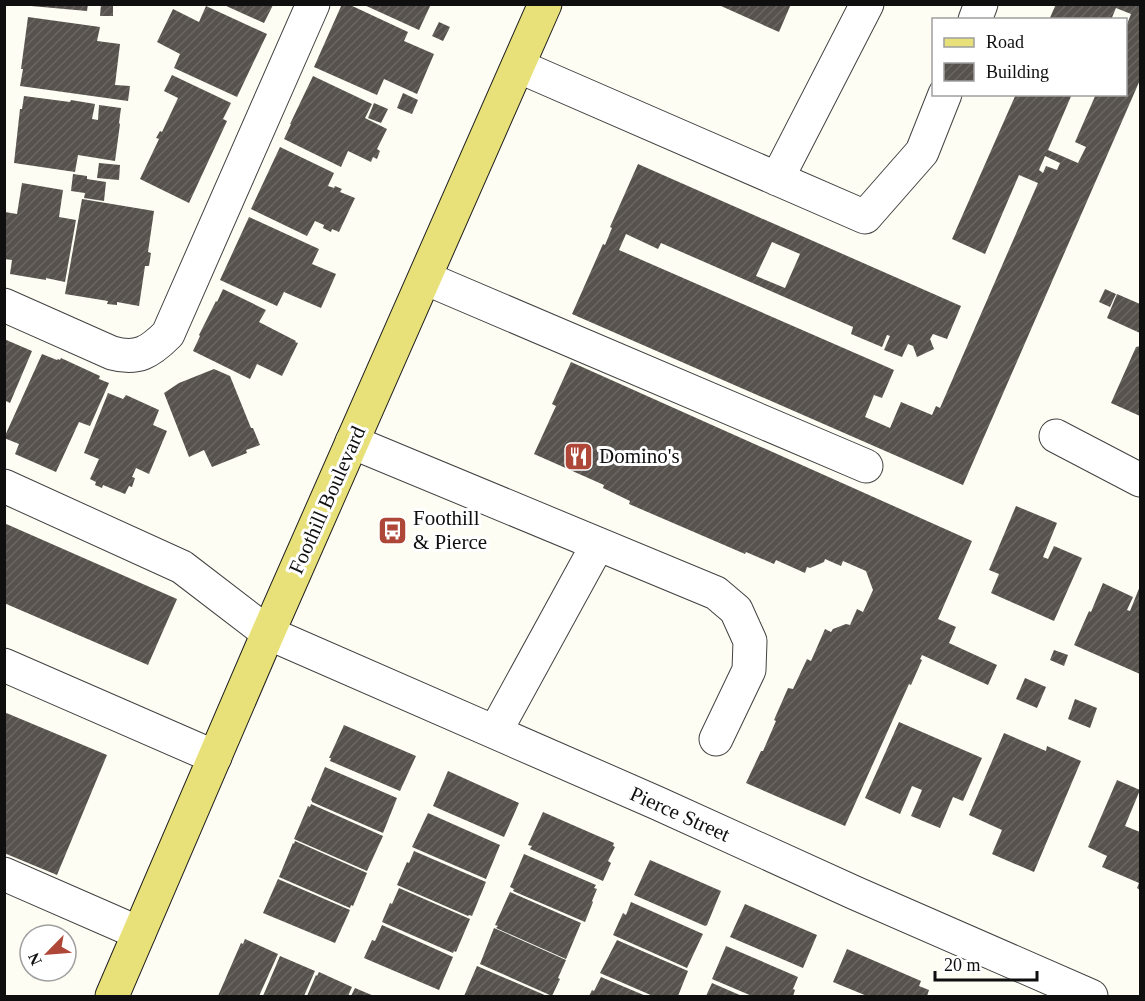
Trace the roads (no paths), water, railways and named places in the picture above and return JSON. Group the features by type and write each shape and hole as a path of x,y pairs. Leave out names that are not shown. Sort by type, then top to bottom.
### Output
{"main road":[{"name":"Foothill Boulevard","path":"112,996 268,633 545,4"}],"street":[{"path":"4,305 112,353 126,356 140,354 155,346 168,334 313,4"},
{"path":"777,179 867,4"},
{"path":"518,66 865,217 922,152 944,96"},
{"path":"425,278 866,466"},
{"path":"1056,436 1140,480"},
{"path":"352,442 716,593 736,610 750,641 748,670 716,739"},
{"name":"Pierce Street","path":"4,486 182,567 268,633 1091,996"},
{"path":"495,732 598,544"},
{"path":"4,665 215,757"},
{"path":"4,874 139,933"}],"place":[{"name":"Domino's","path":"578,456"},
{"name":"Foothill & Pierce","path":"392,530"}]}
